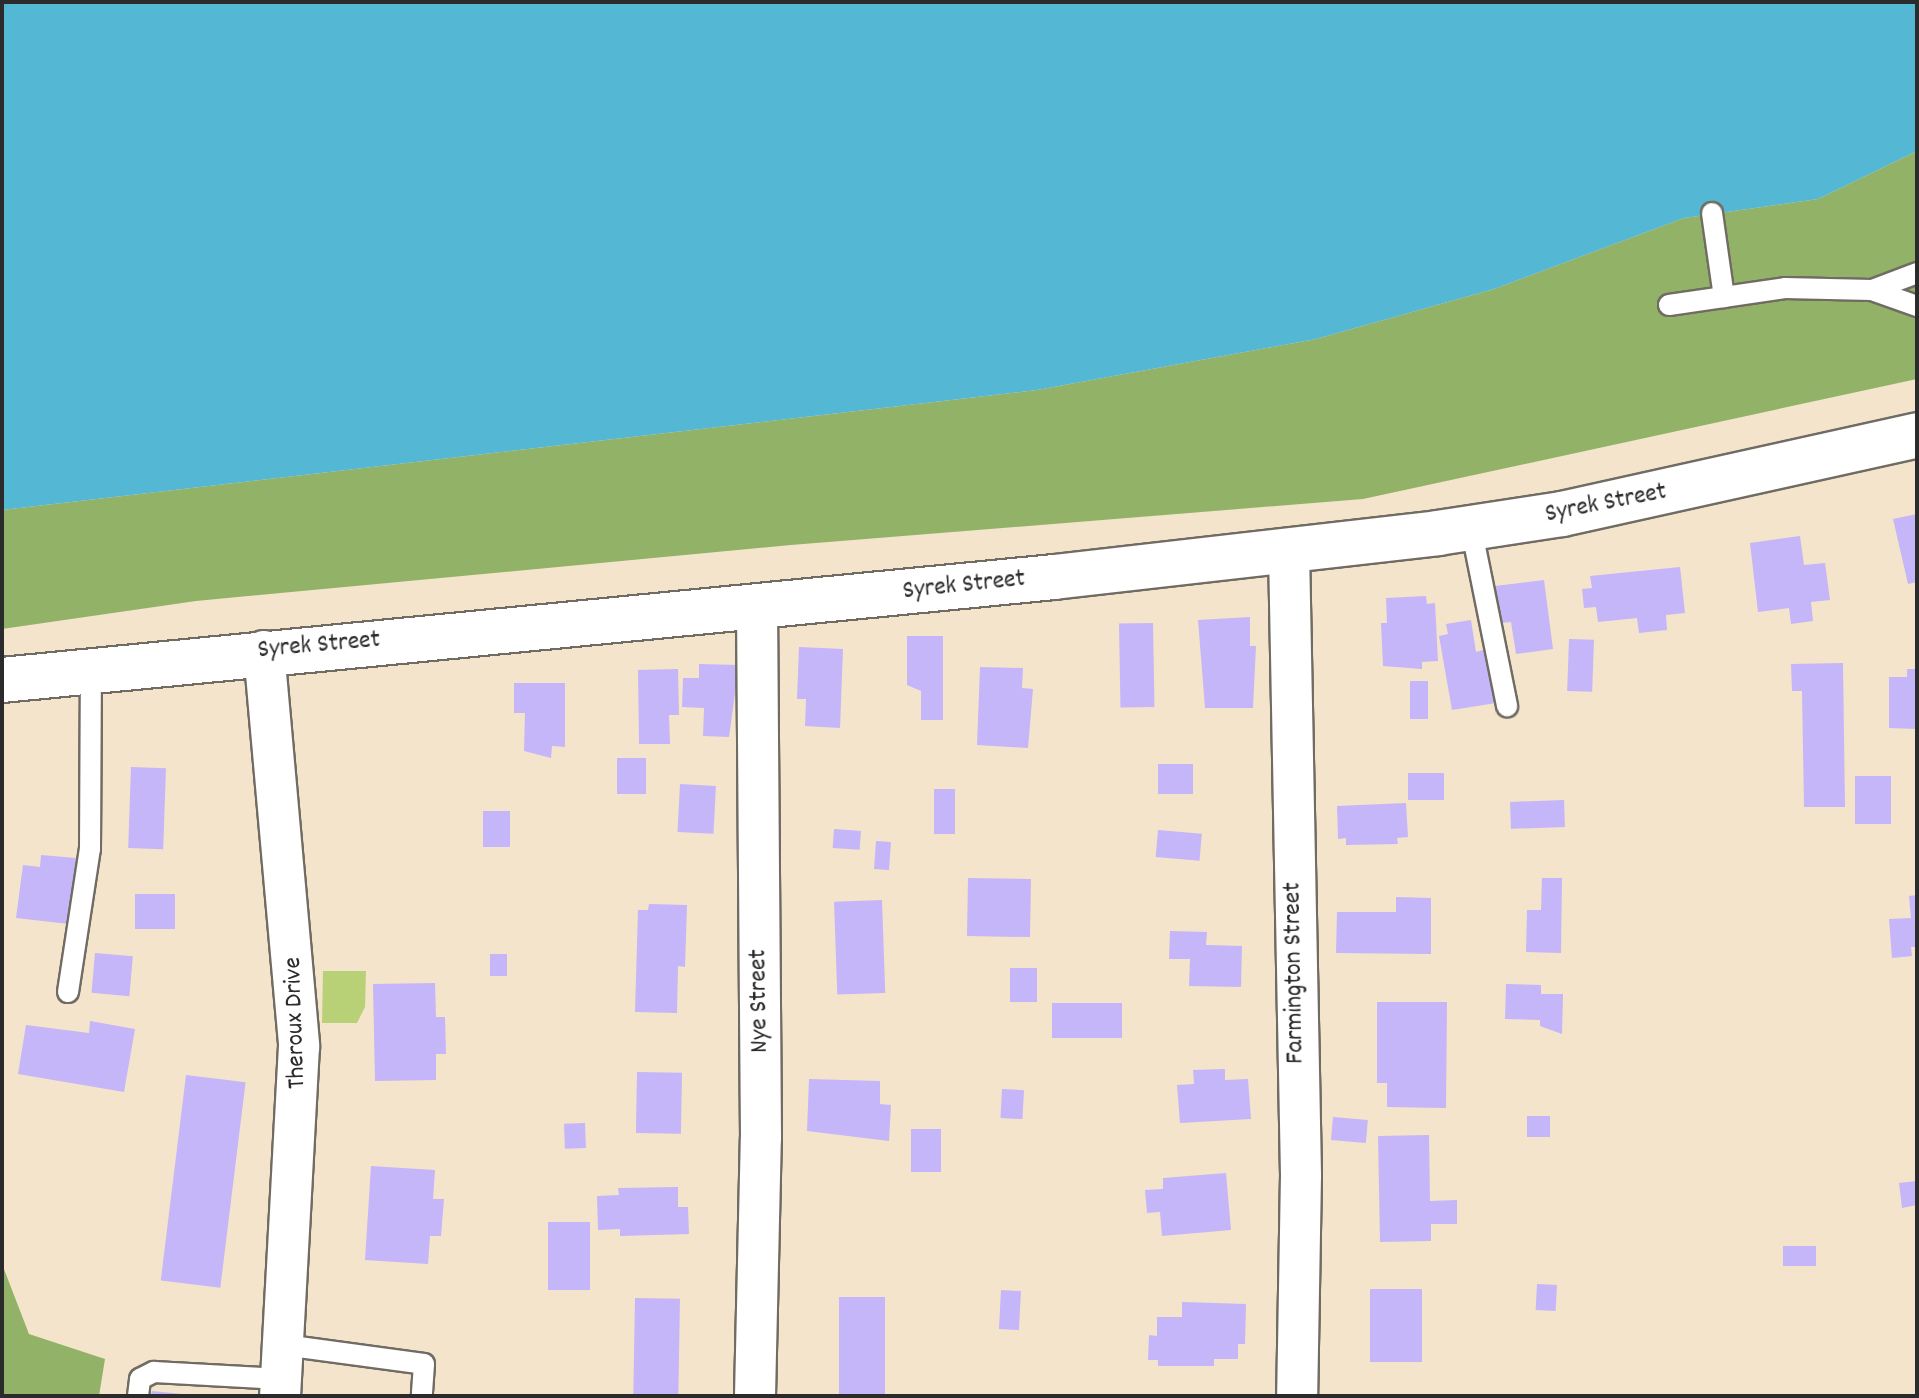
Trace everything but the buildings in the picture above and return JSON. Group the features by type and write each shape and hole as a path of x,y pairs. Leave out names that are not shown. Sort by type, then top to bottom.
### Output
{"main road":[{"name":"Syrek Street","path":"2,680 264,651 757,607 1289,550 1471,527 1634,500 1917,435"}],"street":[{"name":"Farmington Street","path":"1289,550 1301,1175 1297,1396"},
{"name":"Nye Street","path":"755,1396 761,1138 757,607"},
{"name":"Theroux Drive","path":"264,651 299,1046 282,1373"}],"lane":[{"path":"1712,213 1724,297"},
{"path":"1872,290 1917,273"},
{"path":"1669,305 1785,288 1872,290 1917,306"},
{"path":"1471,527 1507,706"},
{"path":"68,992 90,849 91,668"},
{"path":"138,1396 140,1379 154,1372 282,1373 424,1364 422,1396"}],"green space":[{"path":"1917,151 1917,379 1363,499 791,545 196,601 2,629 2,510 1037,390 1316,339 1494,289 1684,218 1818,199"},
{"path":"323,971 366,971 365,1007 357,1023 322,1023"},
{"path":"2,1264 29,1334 105,1359 99,1396 2,1396"}],"water":[{"path":"2,2 1917,2 1917,151 1818,199 1684,218 1494,289 1316,339 1037,390 2,510"}]}
